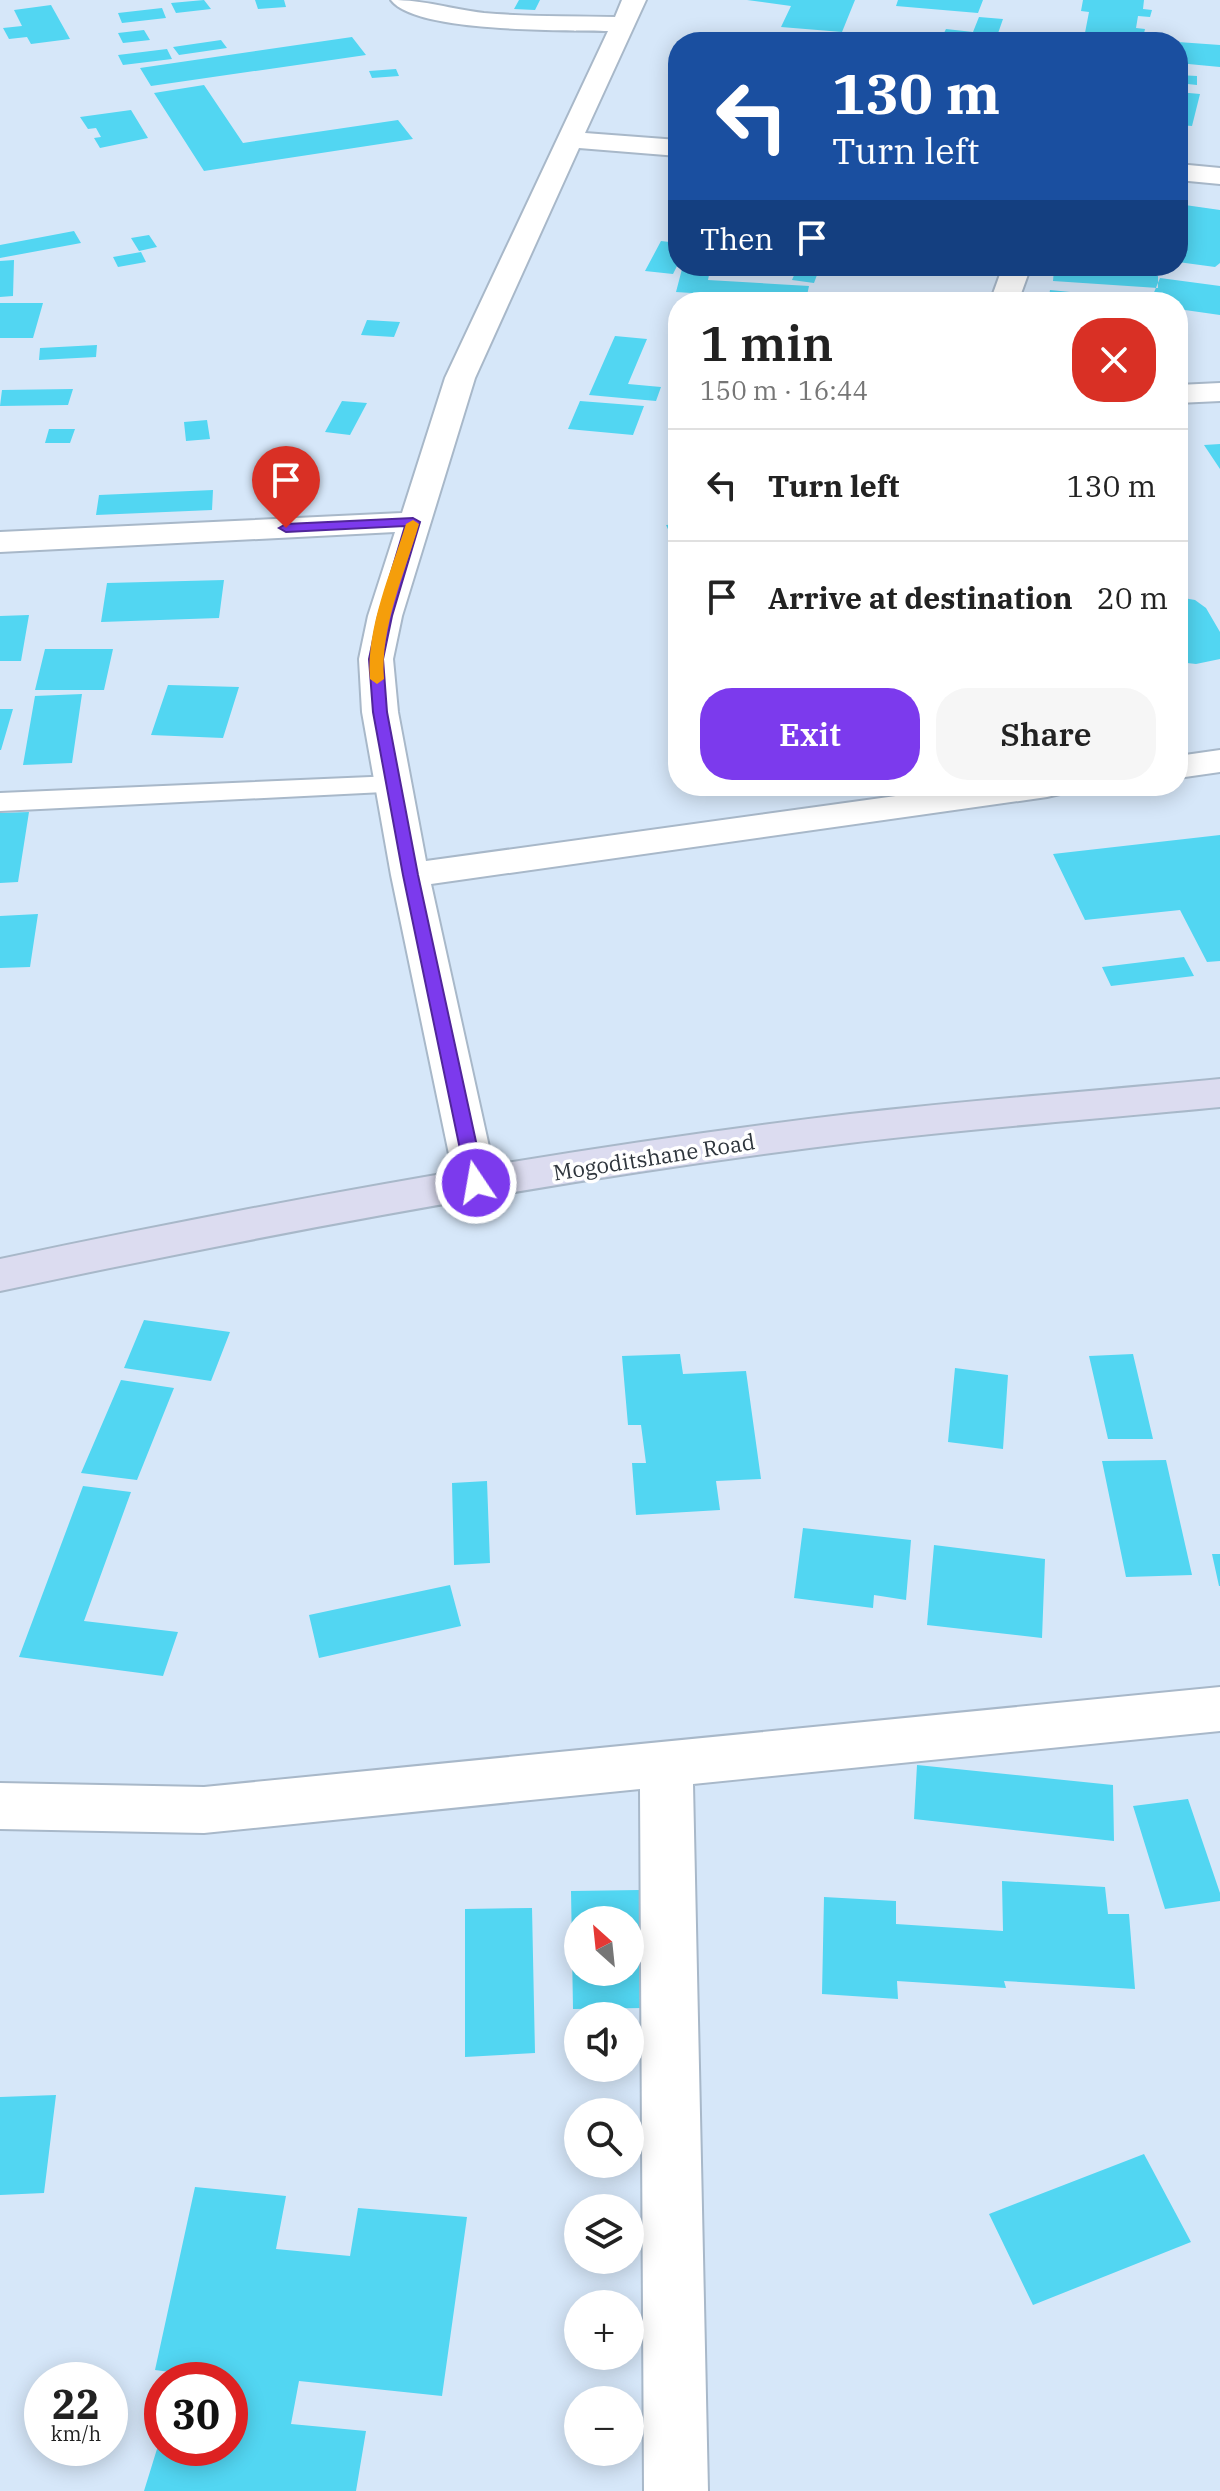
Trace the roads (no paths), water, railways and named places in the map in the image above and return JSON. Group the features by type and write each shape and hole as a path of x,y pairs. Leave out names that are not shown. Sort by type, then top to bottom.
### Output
{"main road":[{"name":"Mogoditshane Road","path":"0,1275 147,1243 476,1183 797,1135 1220,1093"}],"street":[{"path":"403,0 443,14 480,18 630,12 460,378 413,522 385,616 376,659 380,712 410,875 476,1183"},
{"path":"570,140 668,147"},
{"path":"1188,173 1220,176"},
{"path":"1188,394 1220,392"},
{"path":"0,542 413,522"},
{"path":"1188,766 1220,761"},
{"path":"410,875 905,796"},
{"path":"0,1806 204,1810 1220,1709"},
{"path":"666,1762 676,2491"}],"lane":[{"path":"0,802 394,785"}]}
